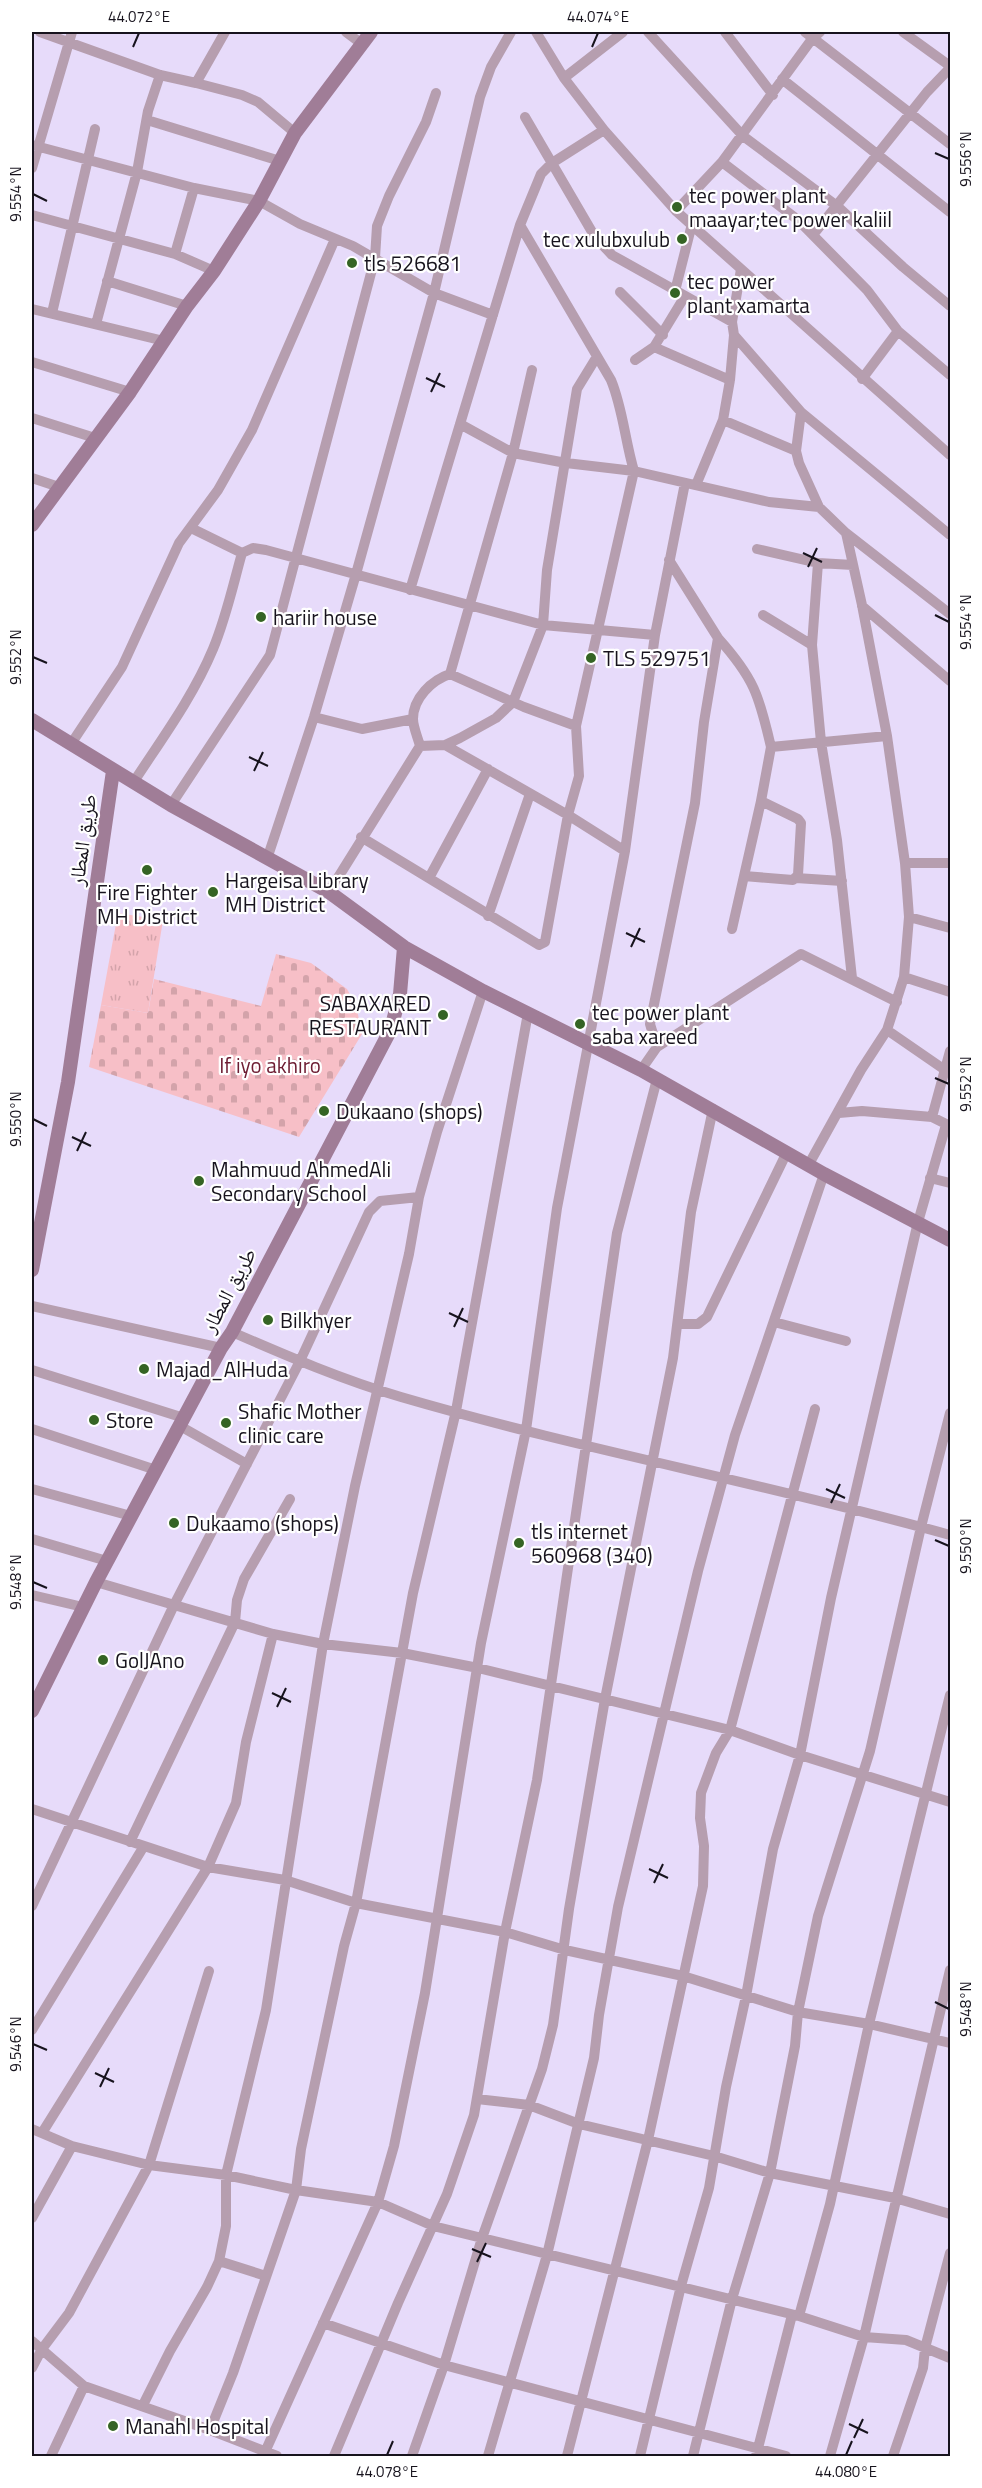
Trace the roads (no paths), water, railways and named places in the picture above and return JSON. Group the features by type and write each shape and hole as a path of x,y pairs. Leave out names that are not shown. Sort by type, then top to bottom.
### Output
{"main road":[{"path":"32,524 130,392 187,306 214,271 259,201 295,133 371,32"},
{"path":"35,722 171,805 329,892 404,947 483,991 641,1070 824,1174 951,1240"},
{"name":"طريق المطار","path":"32,1269 68,1082 113,771"},
{"name":"طريق المطار","path":"32,1711 96,1582 221,1348 232,1332 391,1029 400,994 404,947"}],"street":[{"path":"40,32 70,37 160,75 242,95 258,102 295,133"},
{"path":"196,83 225,32"},
{"path":"346,32 362,44"},
{"path":"267,859 314,717 356,574 434,293 480,97 491,68 511,32"},
{"path":"536,32 564,78 604,130 676,211 862,379 951,455"},
{"path":"564,78 622,32"},
{"path":"648,32 743,136 837,206 903,267 951,306"},
{"path":"725,32 773,95"},
{"path":"813,235 927,92 951,67 903,32"},
{"path":"676,211 743,136 773,95 812,34 951,144"},
{"path":"32,168 34,146 70,37"},
{"path":"96,324 137,172 147,120 160,75"},
{"path":"782,79 951,212"},
{"path":"171,805 270,655 375,258 377,226 389,196 426,122 436,93"},
{"path":"525,117 596,237 612,255 732,322"},
{"path":"147,120 280,161"},
{"path":"52,313 95,129"},
{"path":"410,590 520,225 540,175 552,163 604,130"},
{"path":"34,146 89,158 194,188 259,201 300,224 375,258 434,293 493,315"},
{"path":"722,162 798,220 867,290 898,331 951,375"},
{"path":"175,254 194,188"},
{"path":"32,215 175,254 214,271"},
{"path":"635,360 654,347 663,335 680,294 692,224"},
{"path":"361,837 538,945 545,942 568,815 579,776 576,726 634,471 616,393 520,225"},
{"path":"71,744 122,667 178,543 218,490 252,430 335,239"},
{"path":"265,2452 378,2202 394,2146 425,1993 478,1668 526,1430 557,1208 625,851 655,635 669,560 690,484 723,420 730,380 734,335 732,322 741,269"},
{"path":"107,281 187,306"},
{"path":"620,292 663,335"},
{"path":"32,309 164,341"},
{"path":"862,379 898,331"},
{"path":"734,335 801,412 951,536"},
{"path":"654,347 730,380"},
{"path":"420,746 445,745 496,718 513,702 543,625 547,570 567,464 577,390 596,358"},
{"path":"32,362 130,392"},
{"path":"450,674 513,453 532,370"},
{"path":"801,412 796,451 819,507 846,533 951,614"},
{"path":"32,418 95,438"},
{"path":"723,420 796,451"},
{"path":"460,424 513,453 567,464 634,471 769,502 819,507"},
{"path":"32,478 59,487"},
{"path":"191,528 242,553"},
{"path":"809,1164 861,1070 887,1030 904,977 909,917 905,863 887,736 846,533"},
{"path":"242,553 253,548 259,549 543,625 600,628 655,635"},
{"path":"757,549 818,563 853,565"},
{"path":"133,783 189,696 212,651 224,622 242,553"},
{"path":"669,560 718,638 741,663 753,683 761,703 771,747 732,929"},
{"path":"818,563 812,645 821,742 842,880 852,978"},
{"path":"862,605 951,681"},
{"path":"763,615 812,645"},
{"path":"657,1047 650,1024 695,803 704,722 718,638"},
{"path":"329,892 361,837 420,746 413,719 418,703 438,678 450,674 513,702 576,726"},
{"path":"314,717 362,729 413,719"},
{"path":"771,747 887,736"},
{"path":"445,745 568,815 625,851"},
{"path":"429,878 488,769"},
{"path":"488,916 530,794"},
{"path":"761,801 798,819 801,823 796,878"},
{"path":"905,863 951,863"},
{"path":"744,876 794,880 796,878 842,880"},
{"path":"909,917 951,928"},
{"path":"641,1070 657,1047 801,954 897,1002"},
{"path":"904,977 951,992"},
{"path":"143,2405 170,2351 207,2287 219,2260 226,2226 226,2175 266,2010 323,1644 376,1388 409,1254 419,1197 437,1132 483,991"},
{"path":"210,2430 233,2373 296,2190 303,2138 344,1946 356,1903 413,1593 456,1411 528,1013"},
{"path":"887,1030 945,1070"},
{"path":"932,1116 951,1051"},
{"path":"334,2457 447,2194 474,2115 505,1932 537,1780 617,1233 657,1079"},
{"path":"412,2457 444,2365 482,2238 543,2069 553,2025 569,1909 605,1699 673,1358 691,1212 713,1109"},
{"path":"640,2457 681,2286 709,2188 726,2087 746,1996 773,1849 800,1755 831,1598 918,1222 948,1126 932,1116 862,1111 838,1113"},
{"path":"678,1324 698,1324 707,1317 787,1152"},
{"path":"488,2457 547,2255 579,2124 594,2058 618,1907 662,1714 735,1435 824,1174"},
{"path":"930,1178 951,1183"},
{"path":"32,1906 70,1821 174,1605 300,1361 369,1212 380,1201 419,1197"},
{"path":"32,1306 221,1348"},
{"path":"774,1322 846,1341"},
{"path":"232,1332 300,1361 376,1388 456,1411 587,1446 853,1509 951,1535"},
{"path":"32,1370 182,1422 247,1464"},
{"path":"567,2457 648,2140 703,1886 704,1846 700,1818 701,1793 716,1753 730,1730 815,1408"},
{"path":"693,2457 732,2299 770,2173 795,2046 798,2012 818,1916 870,1751 921,1527 951,1413"},
{"path":"32,1429 156,1470"},
{"path":"32,1489 131,1516"},
{"path":"130,1842 235,1622 237,1600 244,1579 290,1499"},
{"path":"32,1539 107,1562"},
{"path":"96,1582 273,1634 323,1644 402,1653 478,1668 730,1730 800,1755 951,1802"},
{"path":"32,1595 83,1607"},
{"path":"273,1634 248,1732 236,1803 208,1867 37,2131 72,2146 149,2165 226,2175 296,2190 378,2202 433,2226 732,2299 864,2337 892,2338 951,2358"},
{"path":"757,2452 834,2187 869,2024 951,1695"},
{"path":"32,1809 208,1867 285,1880 356,1903 505,1932 565,1950 683,1976 798,2012 869,2024 951,2043"},
{"path":"32,2030 144,1846"},
{"path":"830,2457 864,2337 951,1970"},
{"path":"32,2368 42,2349 69,2313 149,2165 208,1971"},
{"path":"477,2099 529,2105 579,2124 714,2156 770,2173 896,2198 951,2214"},
{"path":"32,2218 72,2146"},
{"path":"893,2457 923,2368 925,2348 951,2253"},
{"path":"219,2260 266,2276"},
{"path":"323,2323 444,2365 512,2381 649,2419 757,2452 786,2457"},
{"path":"32,2341 84,2386 143,2405 277,2457"},
{"path":"51,2457 84,2386"}],"place":[{"name":"tec power plant maayar;tec power kaliil","path":"677,207"},
{"name":"tec xulubxulub","path":"682,239"},
{"name":"tls 526681","path":"352,263"},
{"name":"tec power plant xamarta","path":"675,293"},
{"name":"hariir house","path":"261,617"},
{"name":"TLS 529751","path":"591,658"},
{"name":"Fire Fighter MH District","path":"147,870"},
{"name":"Hargeisa Library MH District","path":"213,892"},
{"name":"SABAXARED RESTAURANT","path":"443,1015"},
{"name":"tec power plant saba xareed","path":"580,1024"},
{"name":"Dukaano (shops)","path":"324,1111"},
{"name":"Mahmuud AhmedAli Secondary School","path":"199,1181"},
{"name":"Bilkhyer","path":"268,1320"},
{"name":"Majad_AlHuda","path":"144,1369"},
{"name":"Store","path":"94,1420"},
{"name":"Shafic Mother clinic care","path":"226,1423"},
{"name":"Dukaamo (shops)","path":"174,1523"},
{"name":"tls internet 560968 (340)","path":"519,1543"},
{"name":"GolJAno","path":"103,1660"},
{"name":"Manahl Hospital","path":"113,2426"}],"park label":[{"name":"If iyo akhiro","path":"270,1065"}]}
